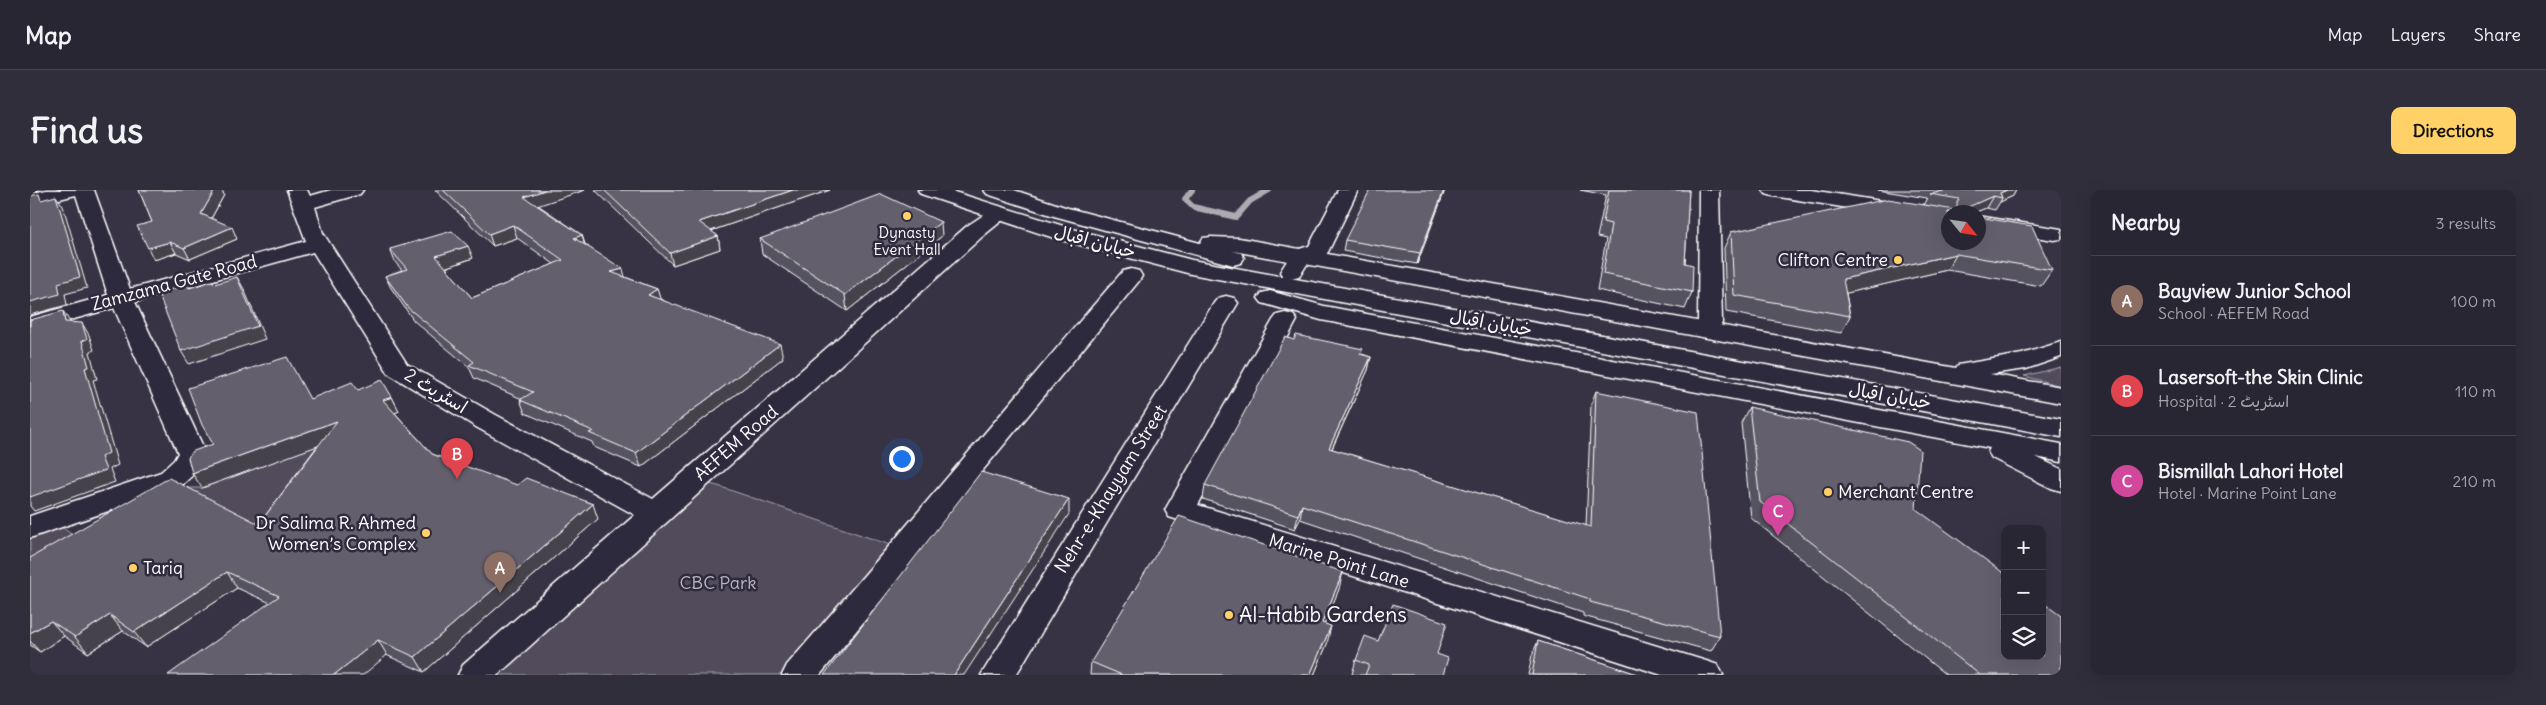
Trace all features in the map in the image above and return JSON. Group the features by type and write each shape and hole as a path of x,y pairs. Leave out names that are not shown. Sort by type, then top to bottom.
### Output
{"street":[{"path":"30,200 71,190"},
{"path":"30,527 171,479 186,465 192,453 119,292 84,190"},
{"path":"301,197 353,190"},
{"name":"خیابان اقبال","path":"928,190 1061,212 1155,238 2061,412"},
{"path":"1296,264 1318,250 1348,190"},
{"path":"1710,190 1710,323"},
{"path":"1772,190 1941,217"},
{"name":"اسٹریٹ 2","path":"301,197 315,238 398,368 486,421 655,513"},
{"name":"خیابان اقبال","path":"997,202 1065,234 1191,267 2061,428"},
{"name":"AEFEM Road","path":"476,675 655,513 975,231 997,202"},
{"path":"1986,223 2054,234"},
{"name":"Zamzama Gate Road","path":"30,310 119,292 315,238"},
{"path":"1296,264 2061,395"},
{"path":"1191,267 1259,294 1321,312 2061,453"},
{"path":"799,675 905,550 973,463 1131,276"},
{"name":"Zamzama Gate Road","path":"30,324 119,292"},
{"name":"Nehr-e-Khayyam Street","path":"998,675 1226,303"},
{"name":"Marine Point Lane","path":"1284,320 1180,510 1706,675"},
{"path":"1946,374 1997,367 2061,349"},
{"path":"1937,428 2014,456 2061,481"}],"green space":[{"path":"2061,367 2061,386 2024,376"},
{"path":"301,432 347,444 275,530 180,493 190,488 202,488"},
{"name":"CBC Park","path":"694,480 718,486 905,550 799,675 477,675"},
{"path":"59,525 75,537 30,581 30,536"}],"building":[{"path":"139,190 215,190 201,214 232,227 184,248 170,242 148,248 137,226 152,222"},
{"path":"443,190 545,190 524,197 582,235 574,238 623,269 611,272 657,289 648,295 780,344 636,453 589,433 593,431 520,400 533,392 469,365 474,362 408,308 385,276 407,269 390,249 452,231 468,246 436,256 472,298 563,260 513,225 489,234"},
{"path":"604,190 793,190 699,222 718,236 670,253"},
{"path":"1370,190 1444,190 1420,253 1345,240"},
{"path":"1609,190 1689,190 1685,263 1693,265 1692,292 1603,274 1611,224 1603,222"},
{"path":"1948,190 2007,190 2000,193 2002,198 1993,196 1973,205 1957,205 1959,199 1930,194"},
{"path":"39,194 41,200 56,196 80,277 58,283 60,294 30,302 30,196"},
{"path":"881,194 941,222 845,295 760,239"},
{"path":"1888,199 1941,208 1941,250 1986,250 1986,218 2032,226 2052,270 1956,254 1843,279 1850,316 1734,295 1731,232"},
{"path":"237,277 258,326 181,351 158,293 187,285 189,288 212,281 215,284"},
{"path":"63,311 65,322 82,323 87,339 82,341 89,367 85,368 109,453 101,457 106,470 30,497 30,320"},
{"path":"1296,335 1363,349 1360,354 1371,357 1329,448 1591,527 1596,391 1698,412 1720,636 1590,602 1590,599 1302,505 1298,515 1205,485 1285,337 1294,340"},
{"path":"287,357 310,399 352,382 358,390 382,380 392,397 383,400 432,454 517,485 526,478 593,504 415,657 378,640 334,675 168,675 279,596 227,572 134,632 110,615 75,637 51,621 30,633 30,558 169,478 259,524 337,421 192,473 188,458 191,452 213,444 202,425 188,388"},
{"path":"1749,407 1908,442 1920,450 1916,509 2001,571 2001,660 2046,660 2046,605 2061,616 2061,675 1980,675 1760,502"},
{"path":"981,472 1069,499 954,675 824,675"},
{"name":"Al-Habib Gardens","path":"1179,516 1343,572 1322,623 1331,626 1310,675 1122,675 1091,662"},
{"path":"1393,604 1447,623 1437,654 1448,658 1443,675 1365,675 1369,665 1356,660 1365,636 1378,641"},
{"path":"1538,641 1640,675 1532,675"}],"waterway":[{"path":"1192,190 1185,199 1193,207 1236,217 1250,201 1269,190"}],"place":[{"name":"Dynasty Event Hall","path":"907,216"},
{"name":"Clifton Centre","path":"1898,260"},
{"name":"Lasersoft-the Skin Clinic","path":"457,479"},
{"name":"Merchant Centre","path":"1828,492"},
{"name":"Dr Salima R. Ahmed Women’s Complex","path":"426,533"},
{"name":"Bismillah Lahori Hotel","path":"1778,536"},
{"name":"Tariq","path":"133,568"},
{"name":"Bayview Junior School","path":"500,593"},
{"name":"Al-Habib Gardens","path":"1229,615"}]}
